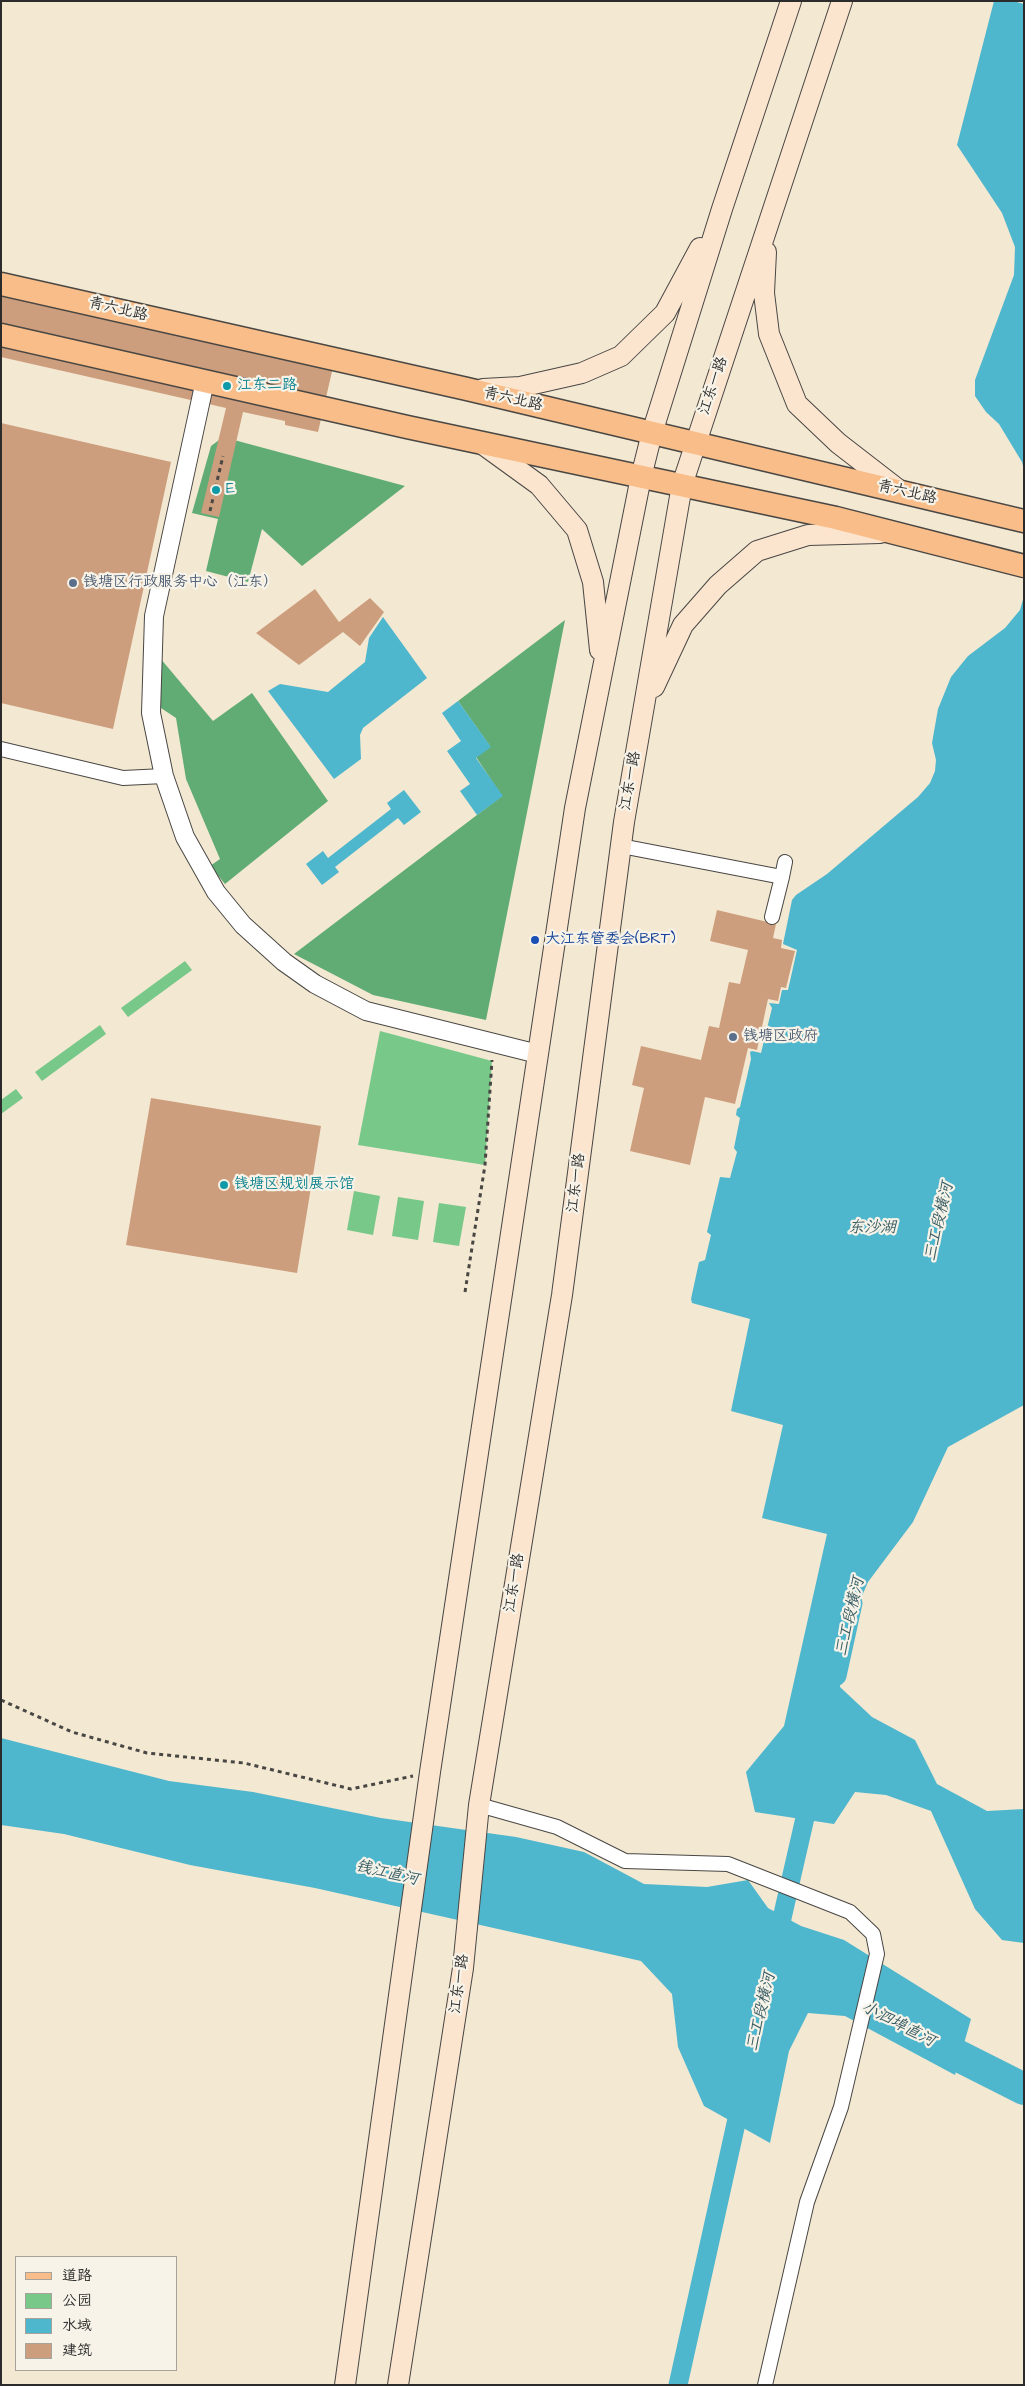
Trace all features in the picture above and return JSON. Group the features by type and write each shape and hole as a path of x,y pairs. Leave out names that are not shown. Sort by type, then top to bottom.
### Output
{"main road":[{"path":"345,2385 406,1958 430,1772 575,808 641,477 652,433 722,209 791,1"},
{"name":"江东一路","path":"398,2385 463,1968 479,1805 562,1296 621,846 682,485 842,1"},
{"path":"467,389 520,387 582,373 621,356 665,313 722,209"},
{"path":"767,227 764,293 769,334 797,404 838,443 900,492"},
{"name":"青六北路","path":"1,284 467,389 1024,521"},
{"path":"1,335 481,443 836,518 1024,566"},
{"path":"481,443 539,485 577,530 593,582 602,673"},
{"path":"644,709 683,625 718,585 757,551 808,535 892,532"}],"street":[{"path":"205,381 154,616 151,713 164,776 185,837 216,892 243,925 284,962 315,984 366,1011 538,1054"},
{"path":"1,749 123,778 164,776"},
{"path":"621,846 782,877"},
{"path":"772,917 785,862"},
{"path":"479,1805 557,1827 625,1861 728,1864 850,1912 873,1934 877,1954 841,2107 807,2202 765,2385"}],"path":[{"path":"210,511 224,456"},
{"path":"465,1292 485,1165 493,1042"},
{"path":"1,1700 72,1732 147,1753 244,1763 352,1789 430,1772"}],"green space":[{"path":"223,437 405,486 302,566 262,529 248,582 206,571 218,519 192,513 211,446"},
{"path":"565,620 486,1020 373,995 294,954 502,796 476,757 490,746 458,701"},
{"path":"160,658 213,721 252,693 328,801 225,884 210,866 220,859 186,779 176,718 161,708"},
{"path":"185,961 192,970 128,1017 121,1008"},
{"path":"100,1025 106,1034 42,1081 35,1072"},
{"path":"380,1031 492,1061 485,1165 358,1145"},
{"path":"16,1089 23,1098 1,1114 1,1100"},
{"path":"354,1191 380,1196 373,1235 347,1230"},
{"path":"398,1197 424,1201 418,1240 392,1236"},
{"path":"439,1203 466,1207 459,1246 433,1242"}],"water":[{"path":"994,1 1013,1 1024,4 1024,470 1022,462 999,424 986,412 975,396 975,380 1014,275 1015,247 1002,213 957,145"},
{"name":"东沙湖","path":"1024,596 1024,1405 948,1447 913,1522 868,1582 844,1637 840,1687 872,1717 915,1740 937,1784 987,1811 1024,1809 1024,1943 1002,1940 975,1909 931,1811 886,1795 855,1792 834,1824 755,1812 746,1772 784,1726 827,1534 762,1518 783,1425 731,1411 750,1319 692,1303 691,1299 699,1262 705,1260 711,1235 707,1232 720,1177 730,1178 737,1152 734,1148 740,1118 736,1115 737,1109 740,1107 751,1059 750,1052 761,1053 772,1008 769,1003 779,1004 782,990 788,990 797,950 783,944 792,900 796,895 827,874 918,797 930,783 935,771 936,760 932,743 938,709 951,677 968,656 1005,628 1020,610"},
{"path":"383,617 427,678 363,728 360,735 361,759 334,779 268,691 280,684 328,692 365,662 369,638"},
{"path":"458,701 491,747 476,758 503,796 477,815 460,791 470,784 447,751 461,741 442,713"},
{"path":"404,790 421,812 404,825 398,818 335,867 339,872 322,885 306,864 323,851 328,858 391,809 387,803"},
{"name":"钱江直河","path":"1,1738 169,1781 253,1792 381,1818 516,1837 584,1852 644,1884 707,1887 748,1880 768,1908 801,1926 844,1940 971,2019 955,2075 845,2016 808,2013 789,2051 770,2143 704,2106 678,2047 672,1994 641,1961 315,1888 190,1865 64,1834 1,1825"}],"building":[{"name":"江东二路","path":"1,290 334,363 318,432 285,425 285,421 243,412 219,517 201,513 226,408 1,357"},
{"name":"钱塘区行政服务中心（江东）","path":"1,423 171,462 113,729 1,703"},
{"path":"315,589 339,622 370,598 384,612 360,646 343,632 299,665 256,633"},
{"name":"钱塘区政府","path":"717,910 776,924 773,938 782,940 781,948 795,951 786,988 781,987 778,1001 768,999 757,1050 748,1048 735,1104 705,1097 690,1165 630,1151 644,1088 632,1085 641,1046 701,1060 709,1026 719,1028 729,982 740,984 748,950 710,941"},
{"name":"钱塘区规划展示馆","path":"151,1098 321,1126 297,1273 126,1245"}],"waterway":[{"name":"三工段横河","path":"837,1676 853,1603"},
{"name":"三工段横河","path":"777,1940 810,1796"},
{"name":"小泗埠直河","path":"921,2037 1024,2089"},
{"name":"三工段横河","path":"678,2385 741,2101"}],"place":[{"name":"江东二路","path":"227,386"},
{"name":"E","path":"216,490"},
{"name":"钱塘区行政服务中心（江东）","path":"73,583"},
{"name":"大江东管委会(BRT)","path":"535,940"},
{"name":"钱塘区政府","path":"733,1037"},
{"name":"钱塘区规划展示馆","path":"224,1185"}]}
